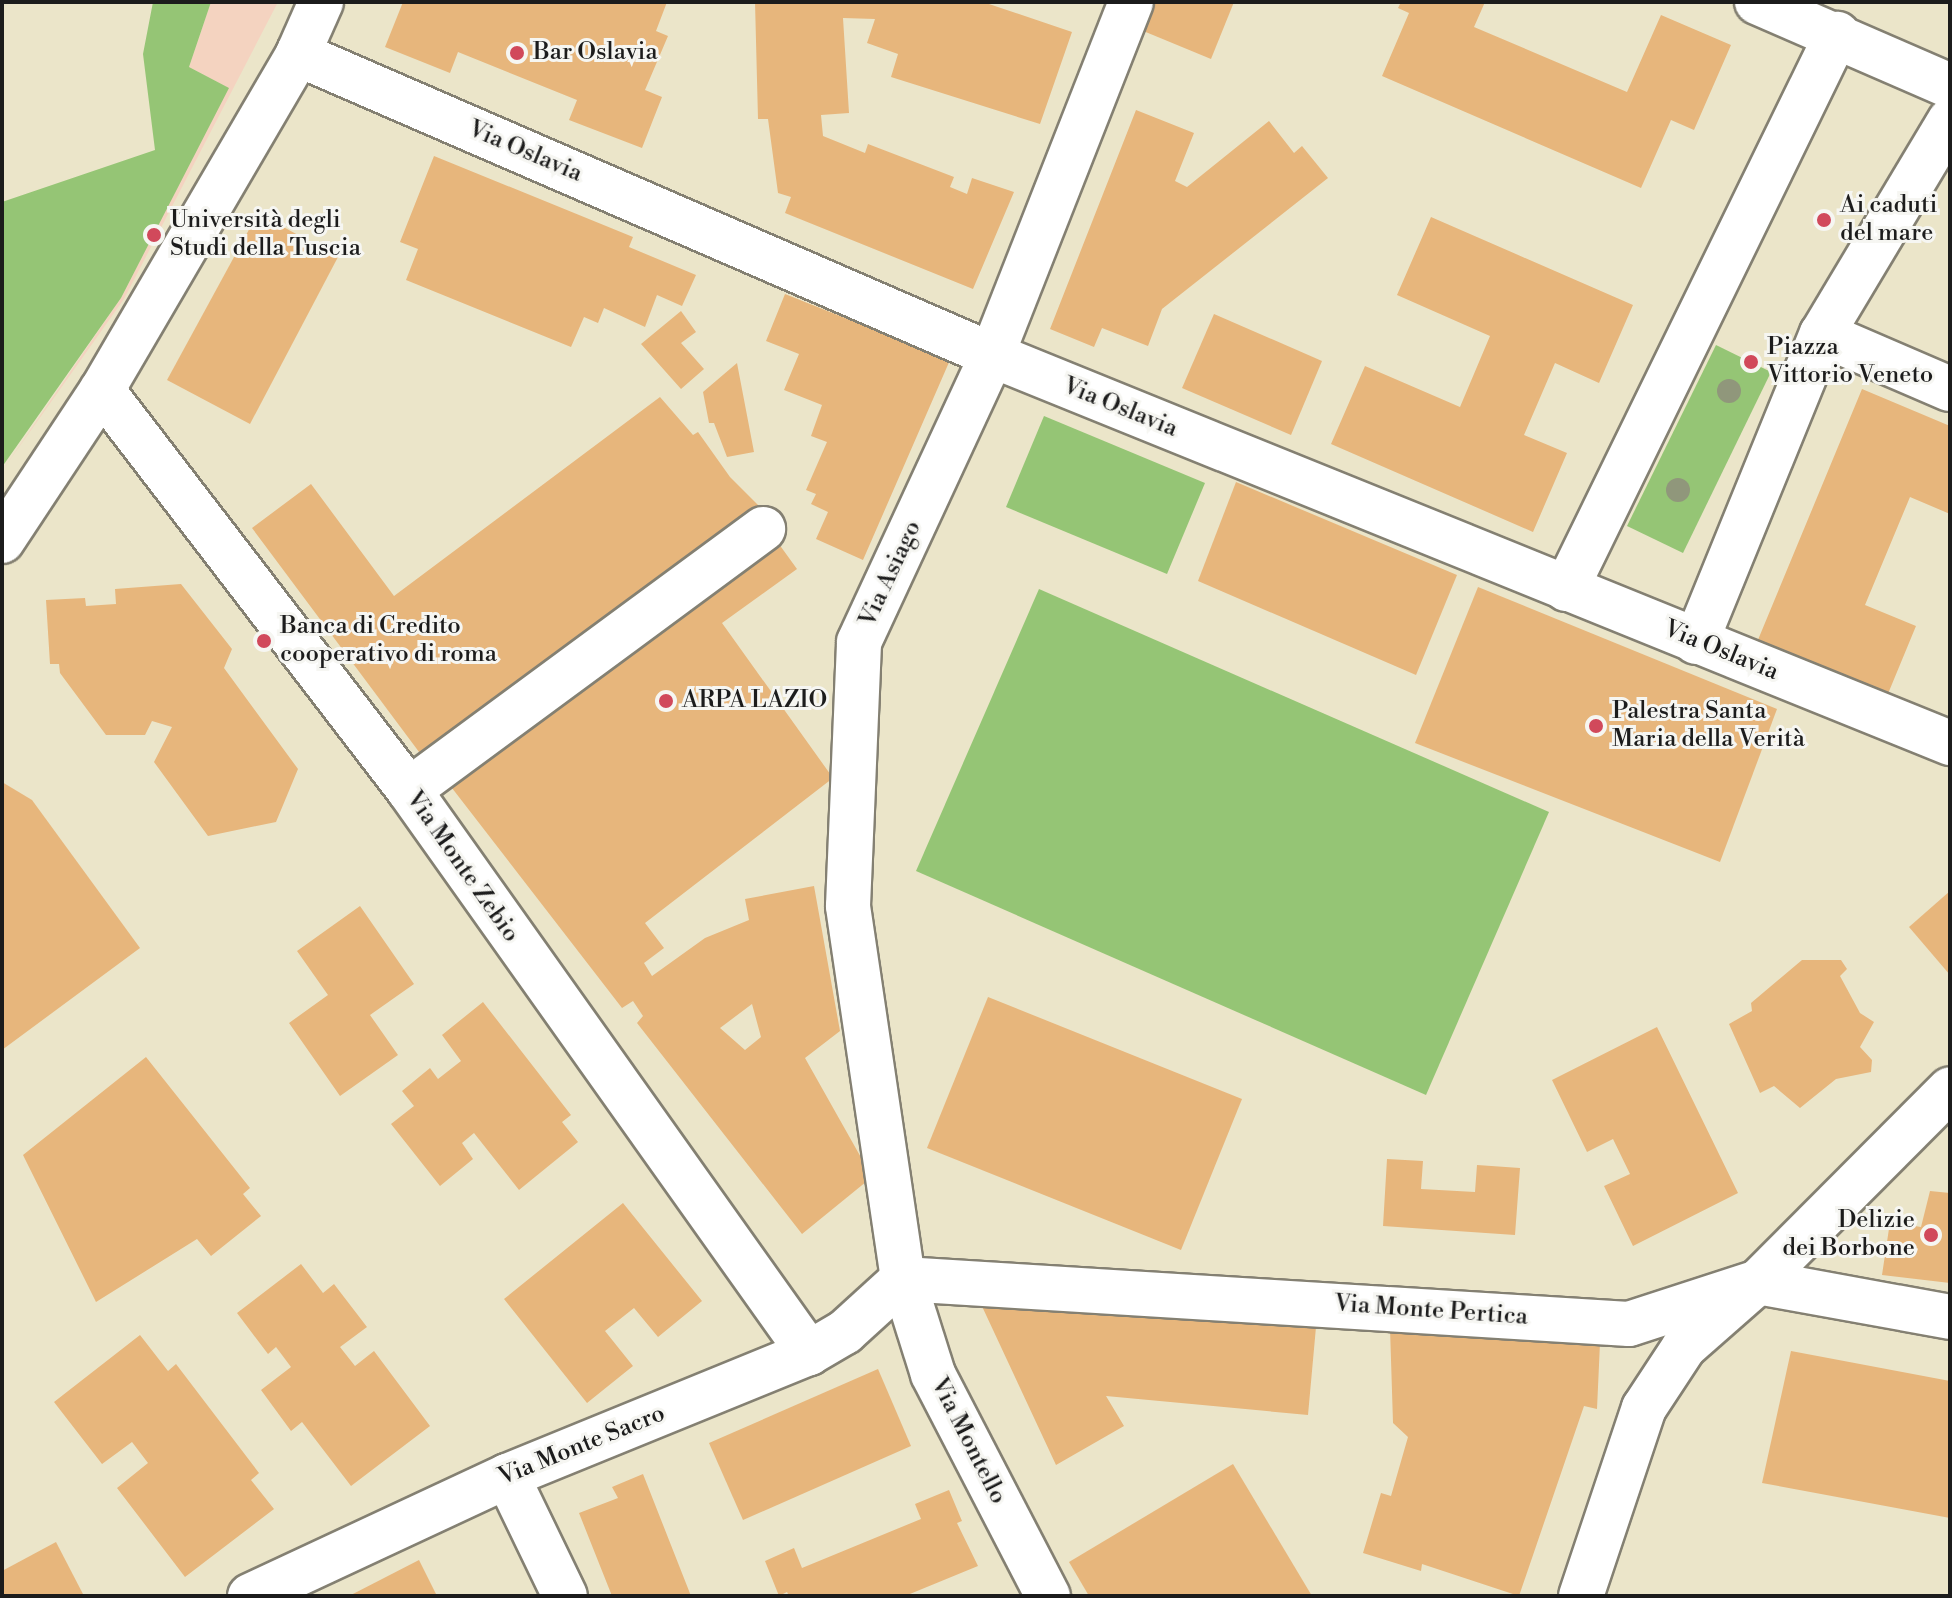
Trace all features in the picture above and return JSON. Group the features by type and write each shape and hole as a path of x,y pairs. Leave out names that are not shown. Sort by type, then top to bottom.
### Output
{"street":[{"path":"2,541 102,390 298,54 321,2"},
{"name":"Via Asiago","path":"903,1279 848,906 859,642 992,355 1131,2"},
{"path":"1757,2 1837,34 1950,86"},
{"path":"1566,589 1837,34"},
{"name":"Via Oslavia","path":"298,54 992,355 1950,743"},
{"path":"1696,642 1822,334 1950,120"},
{"path":"1822,334 1950,389"},
{"name":"Via Monte Zebio","path":"102,390 409,790 809,1353"},
{"path":"409,790 763,529"},
{"path":"1581,1596 1644,1408 1684,1347 1758,1282 1950,1089"},
{"name":"Via Monte Pertica","path":"903,1279 1629,1324 1758,1282 1950,1317"},
{"name":"Via Monte Sacro","path":"250,1596 507,1476 809,1353 845,1332 903,1279"},
{"name":"Via Montello","path":"903,1279 933,1374 1048,1596"},
{"path":"507,1476 565,1596"}],"shaded area":[{"name":"Università degli Studi della Tuscia","path":"211,2 278,2 124,299 2,471 121,298 228,88 189,67"}],"green space":[{"path":"153,2 211,2 189,67 229,88 121,298 2,467 2,202 155,150 143,54"},
{"path":"1716,345 1771,372 1683,553 1627,526"},
{"path":"1044,416 1205,483 1167,574 1006,507"},
{"path":"1039,589 1549,812 1426,1095 916,871"}],"building":[{"path":"403,2 667,2 656,31 668,36 645,90 662,97 642,148 569,120 577,100 458,52 450,73 385,47"},
{"path":"755,2 983,2 1072,32 1040,124 891,77 898,54 867,43 875,19 843,18 849,113 821,115 823,136 865,153 868,144 954,177 950,187 967,194 972,178 1014,192 973,289 785,213 791,197 778,193 768,119 758,119"},
{"path":"1146,2 1234,2 1211,59 1136,28"},
{"path":"1401,2 1485,2 1474,27 1627,92 1661,15 1731,45 1694,130 1671,120 1641,188 1382,76 1409,13 1398,8"},
{"path":"1136,110 1194,133 1175,181 1187,187 1269,121 1294,153 1302,146 1328,178 1162,309 1148,346 1102,328 1094,347 1050,329"},
{"path":"434,156 633,237 629,247 696,275 682,306 657,295 645,327 604,308 598,323 584,317 571,347 406,280 418,249 400,242"},
{"path":"258,213 338,257 250,424 167,380"},
{"path":"1431,217 1633,305 1599,383 1555,363 1524,435 1567,453 1533,532 1331,444 1365,366 1460,407 1490,336 1397,295"},
{"path":"785,294 950,360 863,560 816,539 828,512 811,504 816,494 806,490 827,442 811,436 822,405 784,390 799,354 766,341"},
{"path":"681,311 696,332 681,343 704,369 681,389 641,344"},
{"path":"1214,314 1322,361 1291,435 1182,388"},
{"path":"737,363 754,452 727,457 714,423 709,423 703,392"},
{"path":"1862,389 1950,426 1950,514 1910,497 1865,605 1916,626 1885,701 1755,647"},
{"path":"660,397 693,435 698,432 730,477 764,511 428,764 252,528 311,484 394,596"},
{"path":"1236,482 1457,575 1416,675 1198,581"},
{"name":"ARPA LAZIO","path":"776,540 797,569 722,623 833,778 645,923 664,948 644,963 652,976 705,938 749,920 745,899 814,886 840,1031 805,1058 872,1177 802,1234 637,1023 643,1016 633,1001 622,1008 445,779","holes":["752,1004 761,1037 745,1050 720,1028"]},
{"path":"181,584 232,649 224,668 298,769 276,822 208,836 154,762 172,727 152,721 145,735 106,735 60,673 59,664 50,664 46,600 85,598 86,606 116,604 115,589"},
{"name":"Palestra Santa Maria della Verità","path":"1478,587 1777,709 1720,862 1415,743"},
{"path":"2,782 32,800 140,948 2,1050"},
{"path":"1950,891 1950,975 1909,927"},
{"path":"360,906 414,984 370,1015 398,1055 340,1096 289,1023 328,995 297,951"},
{"path":"1802,960 1841,960 1847,969 1840,976 1860,1013 1874,1022 1860,1047 1872,1060 1871,1072 1836,1079 1800,1108 1774,1086 1760,1093 1729,1024 1752,1011 1751,1003"},
{"path":"988,997 1242,1099 1181,1250 927,1148"},
{"path":"483,1002 571,1115 562,1122 578,1142 519,1190 474,1133 462,1143 473,1159 440,1186 391,1124 414,1106 402,1091 430,1068 438,1079 461,1061 442,1035"},
{"path":"1657,1027 1738,1193 1633,1246 1604,1186 1630,1174 1613,1139 1587,1152 1552,1080"},
{"path":"146,1057 250,1188 243,1194 261,1216 211,1256 197,1239 96,1302 23,1155"},
{"path":"1387,1159 1423,1161 1421,1189 1475,1192 1477,1165 1520,1168 1515,1235 1383,1226"},
{"path":"1930,1191 1950,1193 1950,1283 1882,1275 1890,1222 1921,1227"},
{"path":"623,1203 702,1301 658,1337 634,1308 605,1331 633,1366 587,1403 504,1299"},
{"path":"301,1264 323,1293 334,1284 367,1327 340,1347 355,1366 374,1351 430,1426 351,1486 302,1422 291,1431 261,1390 291,1367 276,1347 268,1354 237,1313"},
{"path":"980,1302 1072,1304 1316,1327 1308,1415 1106,1396 1124,1426 1056,1465"},
{"path":"1390,1328 1600,1343 1597,1409 1584,1406 1519,1596 1422,1564 1421,1571 1363,1553 1381,1493 1391,1496 1408,1437 1393,1423"},
{"path":"140,1335 168,1371 176,1364 259,1473 251,1480 274,1509 185,1577 117,1488 148,1463 132,1442 102,1464 54,1402"},
{"path":"1791,1351 1950,1381 1950,1518 1762,1483"},
{"path":"878,1369 911,1446 743,1520 709,1443"},
{"path":"1233,1464 1312,1596 1089,1596 1069,1562"},
{"path":"643,1474 691,1596 612,1596 579,1513 618,1498 612,1487"},
{"path":"949,1490 962,1521 957,1523 978,1566 905,1596 789,1596 787,1592 779,1596 765,1561 794,1548 802,1568 921,1519 915,1504"},
{"path":"56,1542 84,1596 2,1596 2,1571"},
{"path":"419,1560 437,1596 349,1596"}],"place":[{"name":"Bar Oslavia","path":"517,53"},
{"name":"Ai caduti del mare","path":"1824,220"},
{"name":"Università degli Studi della Tuscia","path":"154,235"},
{"name":"Piazza Vittorio Veneto","path":"1751,362"},
{"name":"Banca di Credito cooperativo di roma","path":"264,641"},
{"name":"ARPA LAZIO","path":"666,701"},
{"name":"Palestra Santa Maria della Verità","path":"1596,726"},
{"name":"Delizie dei Borbone","path":"1931,1235"}]}
